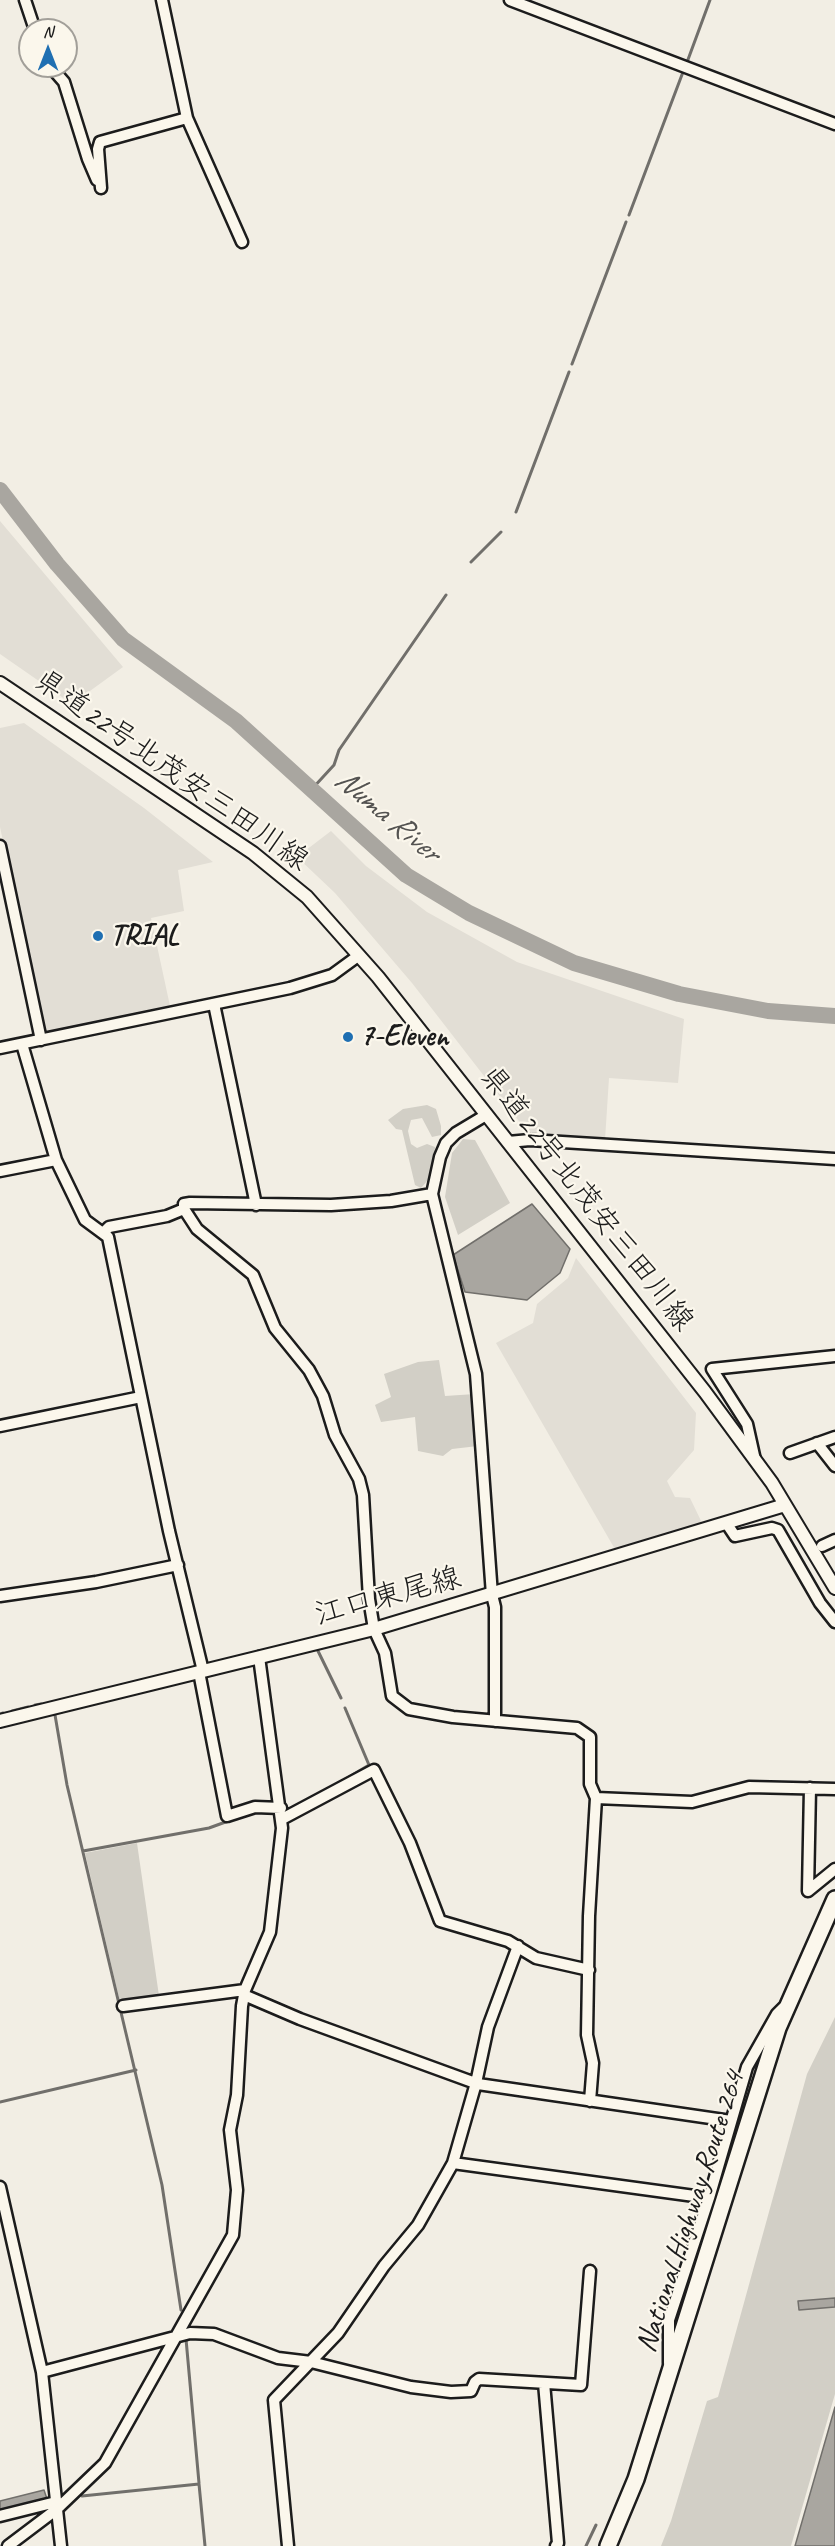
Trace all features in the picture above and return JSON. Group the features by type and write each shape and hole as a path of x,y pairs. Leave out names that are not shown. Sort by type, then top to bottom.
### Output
{"highway":[{"name":"National Highway Route 264","path":"608,2546 636,2479 787,2004 835,1899"}],"main road":[{"name":"県道22号北茂安三田川線","path":"0,683 253,853 307,897 358,956 508,1142 705,1392 785,1505 835,1588"},
{"name":"江口東尾線","path":"0,1721 374,1629 785,1505"}],"street":[{"path":"25,0 31,18"},
{"path":"162,0 187,118 242,242"},
{"path":"510,0 835,124"},
{"path":"60,78 64,82 88,159 101,188 98,149 100,142 187,118"},
{"path":"0,846 41,1040"},
{"path":"0,1048 290,988 332,975 358,956"},
{"path":"214,1004 256,1205"},
{"path":"22,1044 56,1160 85,1220 91,1227 104,1232 108,1237 201,1671 227,1816 255,1807 282,1813 374,1770 410,1843 440,1922 518,1946 536,1958 589,1970"},
{"path":"486,1115 456,1133 446,1143 440,1157 432,1194 477,1374 492,1595 495,1607 497,1669 495,1720"},
{"path":"508,1142 530,1140 835,1160"},
{"path":"0,1171 56,1160"},
{"path":"432,1194 379,1203 256,1205 190,1203 184,1204 184,1209 197,1229 252,1275 275,1328 309,1370 323,1396 335,1434 359,1479 363,1495 369,1599 374,1629 385,1653 392,1696 398,1703 409,1709 568,1727 586,1733 592,1743 590,1784 596,1798 587,2035 593,2063 590,2101"},
{"path":"104,1232 110,1227 167,1216 184,1209"},
{"path":"755,1460 747,1424 712,1370 835,1356"},
{"path":"0,1426 141,1397"},
{"path":"790,1453 835,1437"},
{"path":"816,1443 835,1466"},
{"path":"726,1524 735,1536 775,1528 800,1558 820,1603 835,1622"},
{"path":"822,1546 835,1540"},
{"path":"0,1596 96,1582 178,1565"},
{"path":"8,2546 105,2463 233,2235 237,2190 230,2130 237,2095 244,1992 272,1924 282,1813 259,1657"},
{"path":"596,1798 692,1802 749,1788 835,1789"},
{"path":"810,1788 808,1891 835,1869"},
{"path":"288,2546 274,2400 338,2333 384,2266 418,2225 453,2163 477,2083 488,2027 518,1946"},
{"path":"123,2006 244,1992 300,2019 477,2083 731,2121"},
{"path":"670,2370 669,2320 709,2198 747,2067 777,2014 787,2004"},
{"path":"453,2163 709,2198"},
{"path":"0,2187 42,2372 61,2546"},
{"path":"42,2372 177,2334 214,2334 278,2358 311,2362 411,2387 451,2392 471,2391 479,2379 581,2385 590,2271"},
{"path":"544,2383 558,2543 556,2546"},
{"path":"0,2516 57,2505"}],"shaded area":[{"path":"0,521 123,667 72,704 0,654"},
{"path":"24,723 144,808 213,862 178,870 184,911 151,918 170,1006 44,1032 0,827 0,728"},
{"path":"331,831 366,866 427,912 517,962 684,1019 678,1083 609,1078 605,1140 529,1134 412,983 335,893 297,857"},
{"path":"427,1105 436,1109 441,1135 432,1137 422,1118 411,1120 408,1131 411,1144 417,1148 427,1144 435,1147 435,1157 428,1180 421,1188 415,1185 402,1130 396,1129 388,1120 403,1109"},
{"path":"463,1139 475,1140 510,1203 458,1235 445,1197 452,1153"},
{"path":"532,1204 570,1249 560,1273 527,1300 465,1292 453,1255"},
{"path":"576,1258 696,1413 694,1450 667,1481 675,1497 690,1498 703,1525 616,1551 496,1343 533,1323 537,1304 568,1278"},
{"path":"439,1360 445,1396 475,1394 478,1446 452,1449 443,1456 418,1451 415,1417 381,1422 375,1405 391,1397 384,1374 418,1362"},
{"path":"137,1843 159,1996 120,2002 85,1853"},
{"path":"835,2017 835,2394 791,2546 661,2546 671,2521 707,2401 718,2397 807,2074"},
{"path":"835,2298 835,2307 799,2310 798,2301"},
{"path":"835,2407 835,2546 795,2546"},
{"path":"44,2490 47,2499 0,2511 0,2501"}],"waterway":[{"path":"686,65 710,0"},
{"path":"629,215 683,72"},
{"path":"572,364 626,222"},
{"path":"516,512 569,372"},
{"name":"Numa River","path":"0,490 57,564 123,639 236,721 406,875 469,913 574,963 679,994 768,1011 835,1016"},
{"path":"471,562 501,532"},
{"path":"311,790 334,765 339,750 446,595"},
{"path":"318,1651 341,1698"},
{"path":"35,1705 41,1704"},
{"path":"12,1711 28,1707"},
{"path":"339,1783 369,1765 345,1708"},
{"path":"55,1715 67,1785 162,2185 181,2310"},
{"path":"83,1851 209,1828 231,1820"},
{"path":"0,2102 136,2070"},
{"path":"186,2339 199,2483"},
{"path":"82,2496 199,2484 205,2546"},
{"path":"586,2546 596,2525"}],"place":[{"name":"TRIAL","path":"98,936"},
{"name":"7-Eleven","path":"348,1037"}]}
